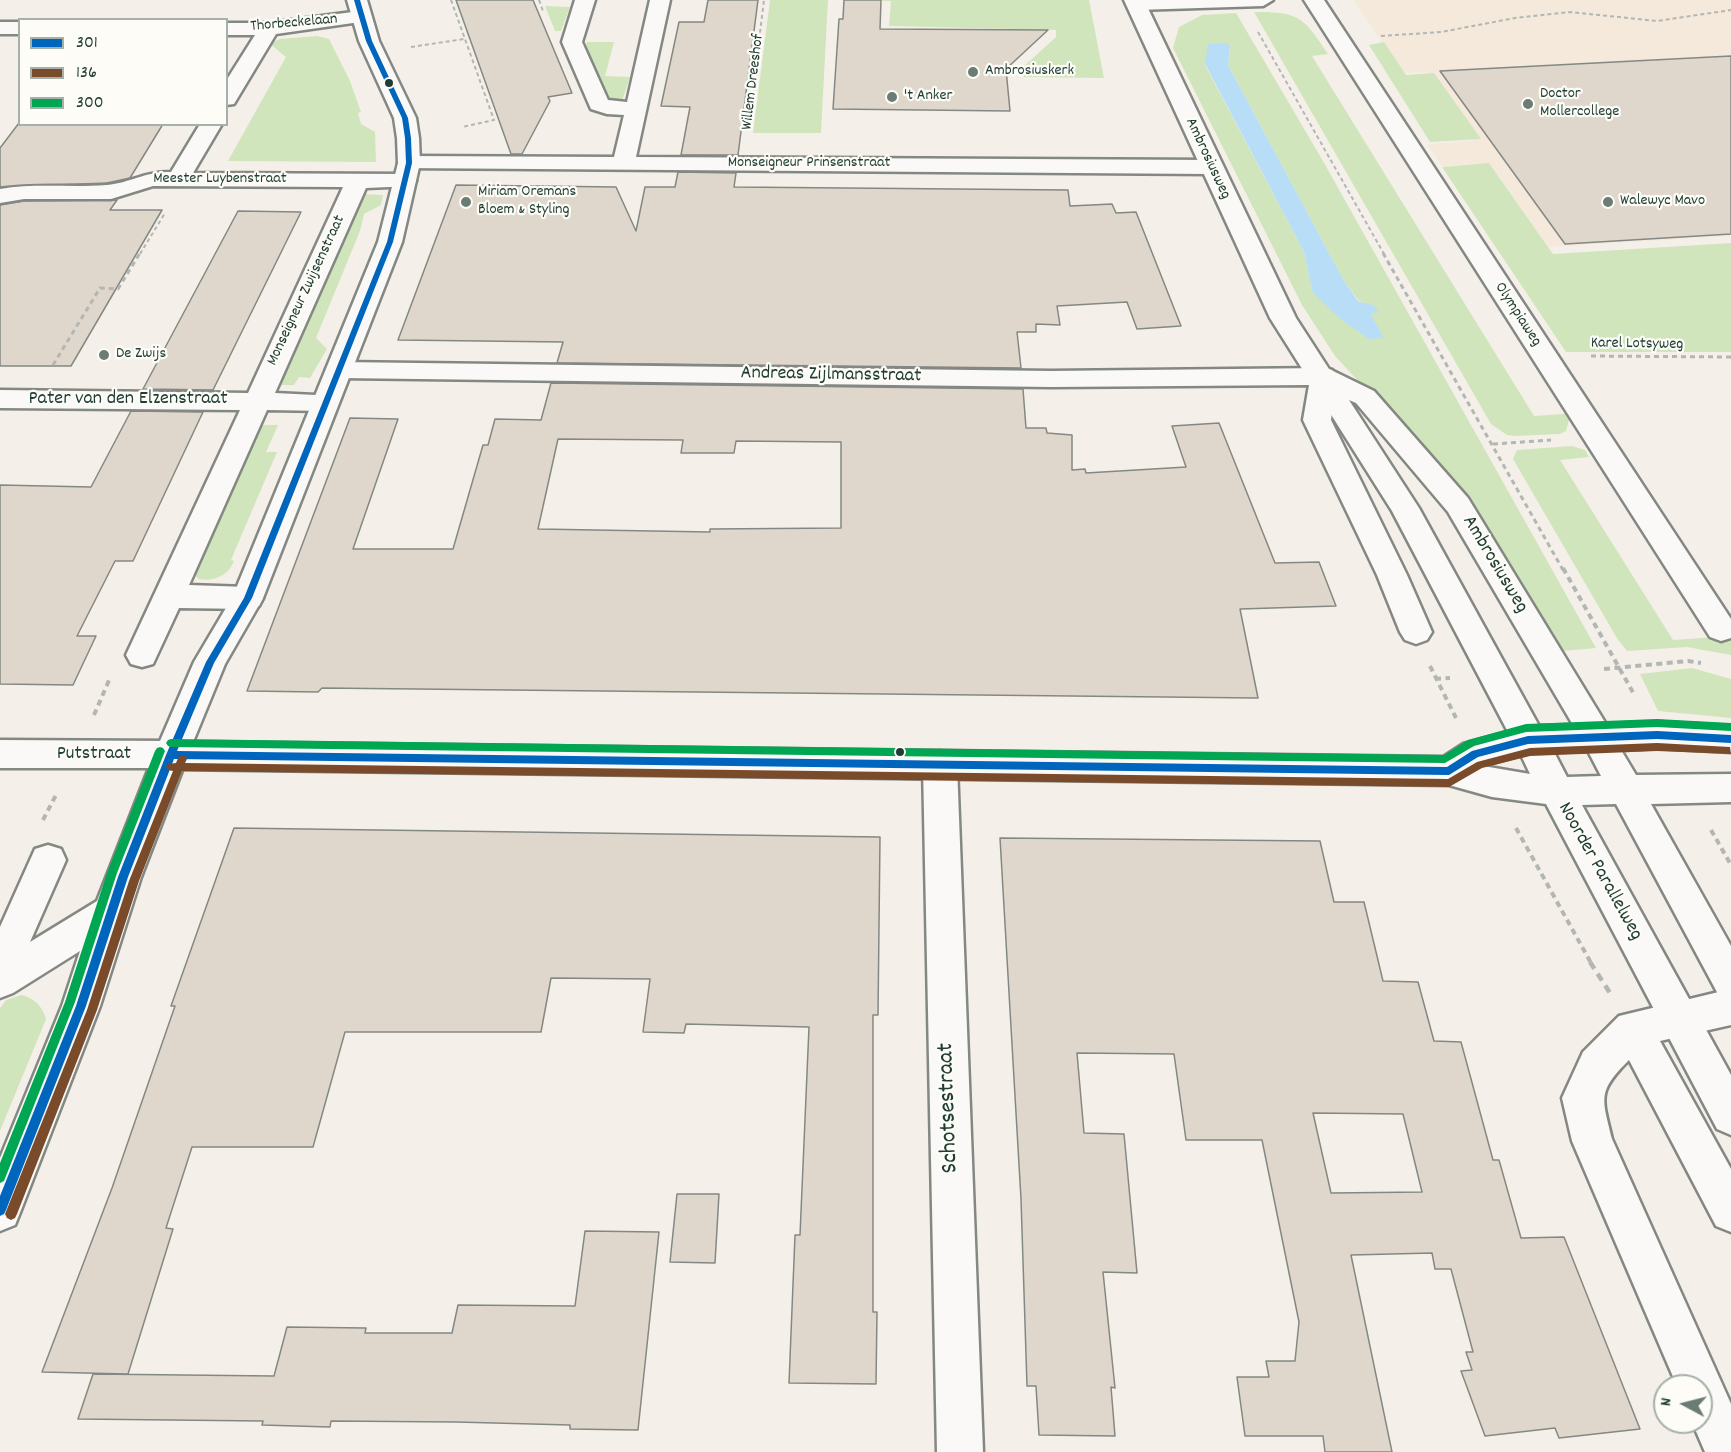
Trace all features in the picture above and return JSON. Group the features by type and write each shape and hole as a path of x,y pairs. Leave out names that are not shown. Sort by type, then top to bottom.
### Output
{"street":[{"path":"585,0 572,42 599,104 607,108 636,109"},
{"path":"624,163 660,0"},
{"path":"1135,2 1263,0"},
{"name":"Olympiaweg","path":"1314,0 1722,629"},
{"name":"Ambrosiusweg","path":"1135,2 1210,168 1283,318 1323,376 1406,508 1555,791"},
{"path":"0,1210 81,1006 112,911 171,755 210,662 248,598 390,242 407,172 405,118 375,54 359,9"},
{"name":"Thorbeckelaan","path":"228,29 269,28 359,9"},
{"path":"0,28 18,28"},
{"path":"228,96 269,28"},
{"path":"182,179 210,126"},
{"name":"Monseigneur Prinsenstraat","path":"407,172 624,163 1210,168"},
{"name":"Meester Luybenstraat","path":"0,196 24,192 111,192 151,179 358,180 407,172"},
{"name":"Monseigneur Zwijsenstraat","path":"141,655 358,180"},
{"name":"Andreas Zijlmansstraat","path":"339,370 1051,379 1323,376"},
{"path":"1317,420 1323,376"},
{"name":"Ambrosiusweg","path":"1323,376 1365,397 1458,505 1597,737 1625,789"},
{"path":"1282,377 1317,420 1392,575 1416,632"},
{"name":"Pater van den Elzenstraat","path":"0,399 257,401"},
{"path":"257,401 326,402"},
{"path":"1392,575 1439,572"},
{"path":"168,596 248,598"},
{"path":"1528,740 1657,735 1731,739"},
{"name":"Putstraat","path":"0,754 940,765 1462,762 1528,740"},
{"name":"Putstraat","path":"1462,762 1492,783 1555,791"},
{"name":"Schotsestraat","path":"940,765 960,1452"},
{"name":"Noorder Parallelweg","path":"1731,788 1555,791 1731,1115"},
{"path":"1625,789 1731,982"},
{"path":"0,969 48,860"},
{"path":"0,981 112,911"},
{"path":"1694,1374 1592,1141 1582,1098 1597,1065 1633,1029 1678,1017 1731,1007"},
{"path":"1633,1029 1731,1211"},
{"path":"1713,1416 1729,1452"}],"path":[{"path":"451,0 494,120"},
{"name":"Willem Dreeshof","path":"744,164 764,0"},
{"path":"1240,1 1657,735"},
{"path":"1338,38 1441,32 1515,18 1570,12 1657,21 1731,10"},
{"path":"375,54 464,39"},
{"path":"32,400 100,288 118,289 182,179"},
{"name":"Karel Lotsyweg","path":"1543,355 1731,357"},
{"path":"1493,444 1597,436"},
{"path":"1416,632 1435,679 1462,762"},
{"path":"1492,783 1586,956 1633,1029"}],"shaded area":[{"path":"1354,0 1731,0 1731,236 1549,247 1489,163 1442,166 1427,144 1473,141 1425,72 1402,73"}],"green space":[{"path":"770,0 828,0 821,133 753,133"},
{"path":"846,0 1089,0 1104,78 1024,77 1022,68 1056,37 1056,30 889,26 891,1"},
{"path":"545,6 570,7 561,31 555,31"},
{"path":"1254,12 1291,15 1313,32 1328,54 1312,56 1534,416 1565,414 1569,420 1566,431 1560,434 1514,436 1507,435 1491,424"},
{"path":"1236,13 1323,161 1596,648 1562,651 1467,499 1335,356 1302,305 1173,48 1179,27 1202,15","holes":["1230,46 1228,65 1344,281 1358,300 1369,306 1369,313 1384,338 1312,290 1304,252 1205,65"]},
{"path":"317,36 329,39 350,81 361,112 358,113 361,124 375,132 376,162 228,161 286,57 270,44 279,39"},
{"path":"587,42 614,42 605,76 630,77 622,101 611,100 585,46"},
{"path":"1384,42 1406,75 1434,73 1481,139 1430,142 1369,45"},
{"path":"1489,163 1553,254 1731,243 1731,352 1566,352 1442,167"},
{"path":"360,194 383,195 381,205 364,214 360,231 316,338 327,349 310,378 299,377 294,385 275,385"},
{"path":"258,425 278,425 266,452 277,452 228,571 215,579 199,579 193,574"},
{"path":"1572,446 1585,450 1589,457 1560,460 1673,640 1731,636 1731,655 1687,647 1627,651 1618,640 1513,459 1517,450"},
{"path":"1692,668 1731,679 1731,718 1658,711 1640,674"},
{"path":"21,995 37,1003 46,1019 0,1131 0,1008 6,1000"}],"water":[{"path":"1227,43 1230,46 1228,65 1344,281 1358,301 1375,306 1378,312 1370,313 1384,338 1369,339 1342,320 1312,290 1304,252 1205,64 1208,44"}],"building":[{"path":"456,0 533,0 572,93 548,97 550,101 522,154 511,154"},
{"path":"708,0 758,0 738,155 681,155 690,107 661,106 679,22 704,22"},
{"path":"844,0 881,0 880,29 1048,30 1006,69 1010,111 833,109 839,19 843,19"},
{"path":"1731,56 1731,234 1565,244 1440,71"},
{"path":"18,124 162,126 130,178 107,183 0,187 0,148"},
{"path":"678,172 736,173 734,187 1068,190 1070,206 1112,204 1116,213 1136,212 1181,326 1137,329 1127,302 1057,306 1060,325 1036,324 1036,332 1017,332 1021,368 557,363 563,342 398,340 456,185 616,187 636,231 645,187 675,187"},
{"path":"117,200 110,210 162,210 71,366 0,366 0,205 24,201"},
{"path":"238,211 301,212 213,390 143,389"},
{"path":"551,383 1023,389 1026,428 1046,428 1047,433 1072,435 1072,470 1085,469 1086,473 1186,467 1172,426 1219,423 1275,563 1319,562 1336,606 1240,609 1258,698 322,688 318,692 247,691 350,418 398,419 353,549 453,549 483,445 488,445 495,419 541,420","holes":["558,439 683,440 681,453 734,453 736,441 841,442 841,528 710,529 710,532 538,529"]},
{"path":"131,411 203,412 133,561 115,561 77,636 96,636 73,685 0,684 0,485 91,487"},
{"path":"234,828 880,837 878,1015 873,1015 873,1312 877,1312 876,1384 789,1383 795,1235 800,1235 809,1027 686,1024 684,1033 643,1032 650,979 551,978 541,1032 345,1032 313,1147 192,1147 166,1228 173,1229 128,1374 42,1372 112,1188 175,1006 171,1006"},
{"path":"1000,838 1320,841 1334,902 1364,902 1383,981 1418,982 1434,1041 1461,1042 1493,1160 1499,1160 1521,1238 1564,1237 1640,1429 1559,1438 1555,1428 1485,1436 1461,1371 1472,1370 1466,1352 1473,1352 1451,1269 1435,1269 1432,1253 1351,1255 1392,1452 1325,1452 1323,1436 1245,1436 1237,1377 1269,1377 1266,1361 1295,1361 1299,1322 1262,1140 1186,1140 1174,1054 1077,1053 1084,1133 1124,1134 1137,1273 1103,1272 1115,1388 1111,1387 1115,1436 1039,1435 1036,1386 1027,1386 1021,1199","holes":["1313,1113 1403,1114 1422,1192 1331,1193"]},
{"path":"677,1194 719,1194 715,1263 670,1262"},
{"path":"585,1231 659,1232 638,1430 570,1429 570,1425 456,1422 331,1421 330,1427 262,1425 263,1421 78,1419 93,1374 274,1376 287,1327 366,1328 365,1333 452,1333 458,1305 575,1306"}],"transit line":[{"name":"301","path":"0,1210 81,1006 123,877 171,755 210,662 248,598 390,242 409,163 408,138 405,118 369,41 357,0"},
{"name":"300","path":"171,743 1445,759 1471,743 1526,728 1657,723 1731,727"},
{"name":"301","path":"171,755 1449,771 1475,754 1528,740 1657,735 1731,739"},
{"name":"136","path":"171,767 1449,783 1480,765 1530,752 1657,747 1730,751"},
{"name":"300","path":"0,1177 70,1002 112,873 160,751"},
{"name":"136","path":"11,1214 92,1010 134,881 182,759"}],"place":[{"name":"Ambrosiuskerk","path":"973,72"},
{"name":"'t Anker","path":"892,97"},
{"name":"Doctor Mollercollege","path":"1528,104"},
{"name":"Miriam Oremans Bloem & Styling","path":"466,202"},
{"name":"Walewyc Mavo","path":"1608,202"},
{"name":"De Zwijs","path":"104,355"}]}
